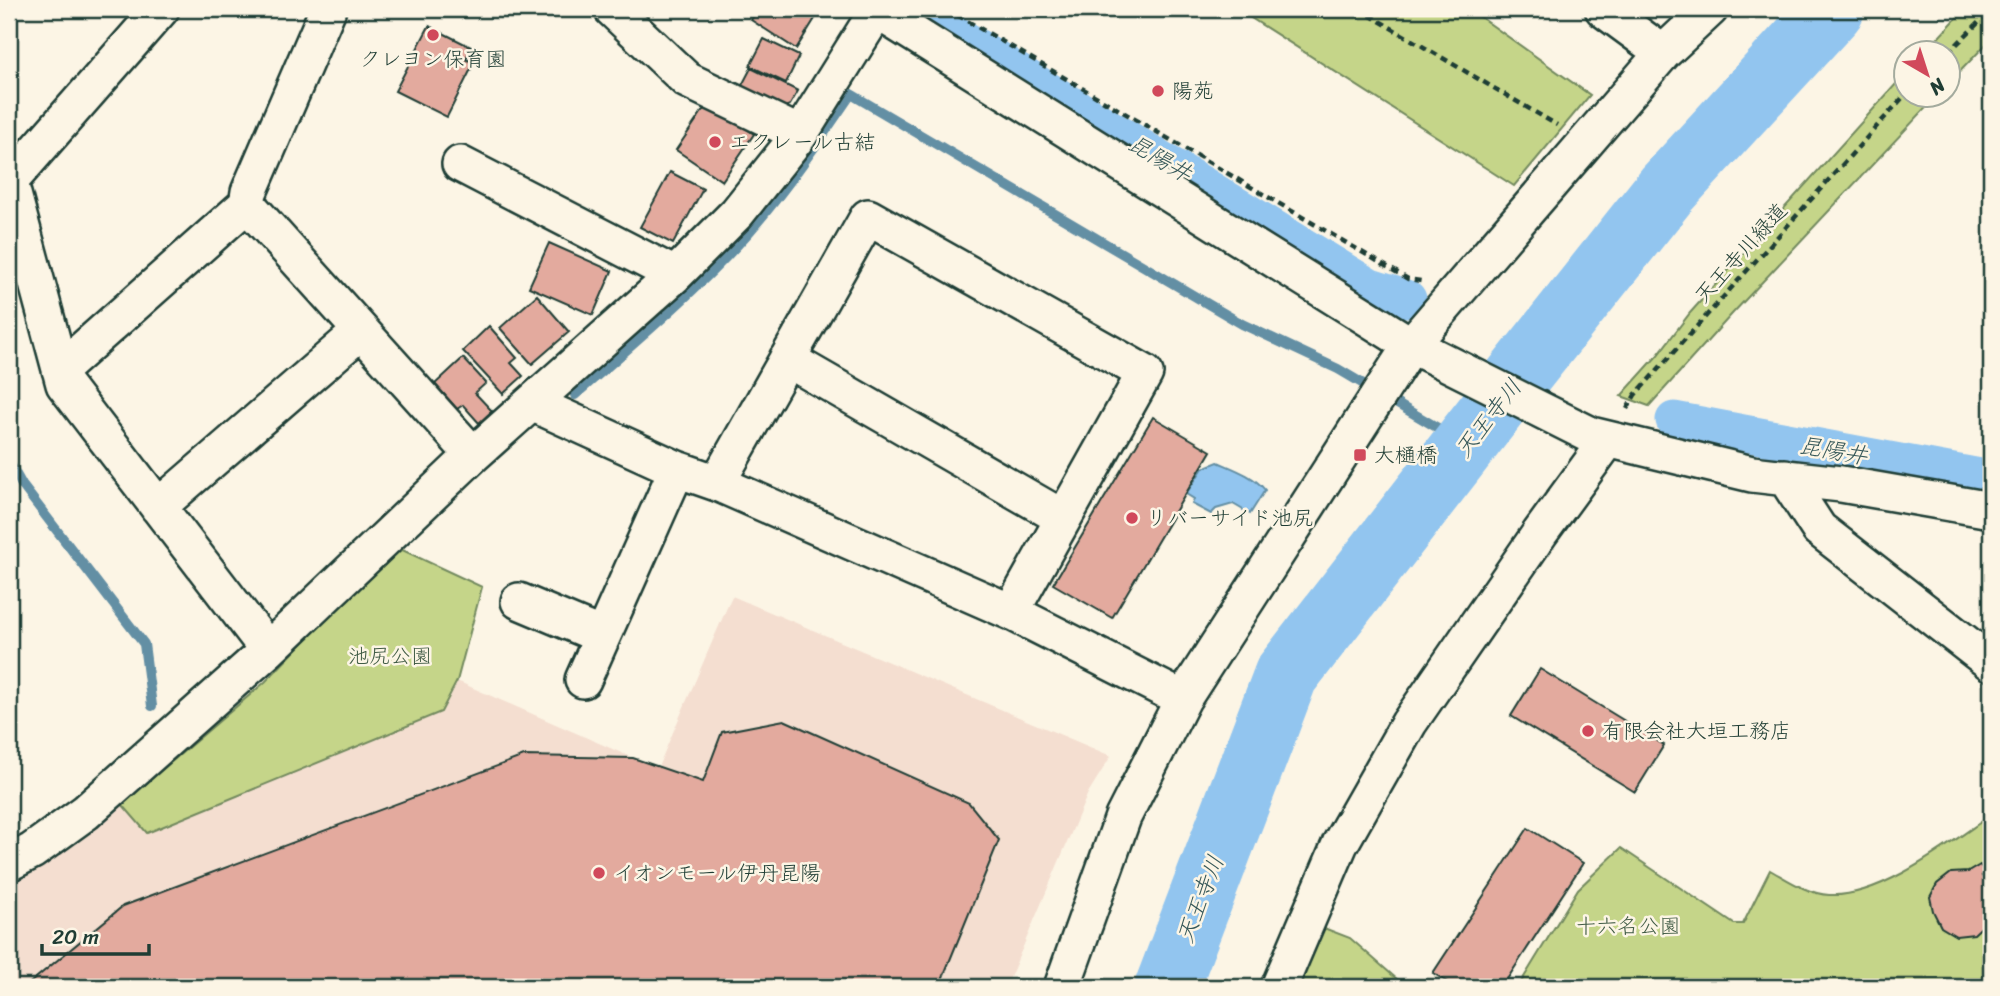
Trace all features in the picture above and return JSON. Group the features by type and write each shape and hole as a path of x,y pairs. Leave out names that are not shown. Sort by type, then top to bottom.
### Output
{"street":[{"path":"161,9 9,180 64,384 268,650"},
{"path":"60,370 247,204 249,192 328,9"},
{"path":"612,9 687,80 800,134"},
{"path":"1603,9 1663,53"},
{"path":"1062,987 1123,817 1183,699 1426,352 1459,289 1663,53 1710,9"},
{"path":"9,863 32,851 86,812 268,650 473,455 675,275 737,213 800,134 875,10 1426,352 1600,437 1752,474 1841,484 1991,510"},
{"path":"460,164 675,275"},
{"path":"247,204 473,455"},
{"path":"717,483 868,217 1145,373 1011,612"},
{"path":"158,507 361,331"},
{"path":"787,359 1063,519"},
{"path":"532,403 677,469 717,483 1011,612 1183,699"},
{"path":"1279,987 1340,844 1409,723 1540,533 1600,437"},
{"path":"583,680 677,469"},
{"path":"1785,477 1819,529 1991,663"},
{"path":"519,601 602,636"}],"path":[{"path":"947,9 1408,279 1459,289"},
{"path":"1359,9 1586,142"},
{"path":"1962,39 1991,10"},
{"name":"天王寺川緑道","path":"1600,437 1893,108"}],"shaded area":[{"name":"イオンモール伊丹昆陽","path":"732,596 1111,756 1088,793 1006,987 9,987 9,885 122,804 148,833 441,712 457,681 658,767"}],"green space":[{"path":"1237,9 1469,9 1590,95 1514,186"},
{"path":"1965,9 1991,9 1991,39 1962,69 1962,38 1938,38"},
{"path":"1892,88 1892,108 1926,108 1649,406 1621,396 1657,356 1690,313"},
{"name":"池尻公園","path":"396,547 482,587 457,681 441,712 147,833 122,804 265,682"},
{"name":"十六名公園","path":"1991,815 1991,987 1518,987 1578,889 1621,848 1734,924 1743,924 1770,870 1813,892 1829,895 1849,894 1870,888 1914,867"},
{"path":"1316,925 1350,938 1406,987 1294,987"}],"water":[{"path":"1218,462 1250,477 1265,490 1250,514 1233,504 1216,509 1211,514 1192,504 1194,499 1186,494 1203,468"}],"building":[{"path":"758,9 821,9 796,49 751,20"},
{"path":"429,26 471,47 466,59 474,63 447,117 395,91"},
{"path":"764,39 799,56 786,83 750,66"},
{"path":"751,68 798,91 790,105 777,110 739,91"},
{"name":"エクレール古結","path":"708,103 754,134 722,181 676,150"},
{"path":"670,172 703,189 673,244 640,227"},
{"path":"549,243 612,271 593,315 529,287"},
{"path":"537,295 569,332 532,364 500,328"},
{"path":"489,326 517,358 511,363 523,376 503,394 463,351"},
{"path":"463,358 486,383 475,393 492,411 479,423 463,405 457,409 435,384"},
{"name":"リバーサイド池尻","path":"1153,417 1211,451 1112,618 1053,584"},
{"name":"有限会社大垣工務店","path":"1540,669 1664,745 1635,792 1511,716"},
{"name":"イオンモール伊丹昆陽","path":"784,720 969,803 999,840 939,987 25,987 123,906 524,756 633,758 703,782 722,732"},
{"path":"1528,828 1583,863 1502,987 1455,987 1433,973"},
{"path":"1980,865 1986,873 1982,876 1991,887 1991,918 1974,934 1956,936 1941,927 1930,897 1937,884 1951,873 1968,872"}],"waterway":[{"name":"昆陽井","path":"915,9 1370,287 1408,299"},
{"name":"天王寺川","path":"1167,987 1286,675 1667,189 1832,9"},
{"path":"575,395 643,336 730,253 790,181 851,94 1242,324 1338,369 1465,444"},
{"name":"昆陽井","path":"1674,420 1991,479"},
{"path":"9,462 22,485 144,644 152,706"}],"place":[{"name":"クレヨン保育園","path":"433,35"},
{"name":"陽苑","path":"1158,91"},
{"name":"エクレール古結","path":"715,142"},
{"name":"大樋橋","path":"1360,455"},
{"name":"リバーサイド池尻","path":"1132,518"},
{"name":"有限会社大垣工務店","path":"1588,731"},
{"name":"イオンモール伊丹昆陽","path":"599,873"}]}
